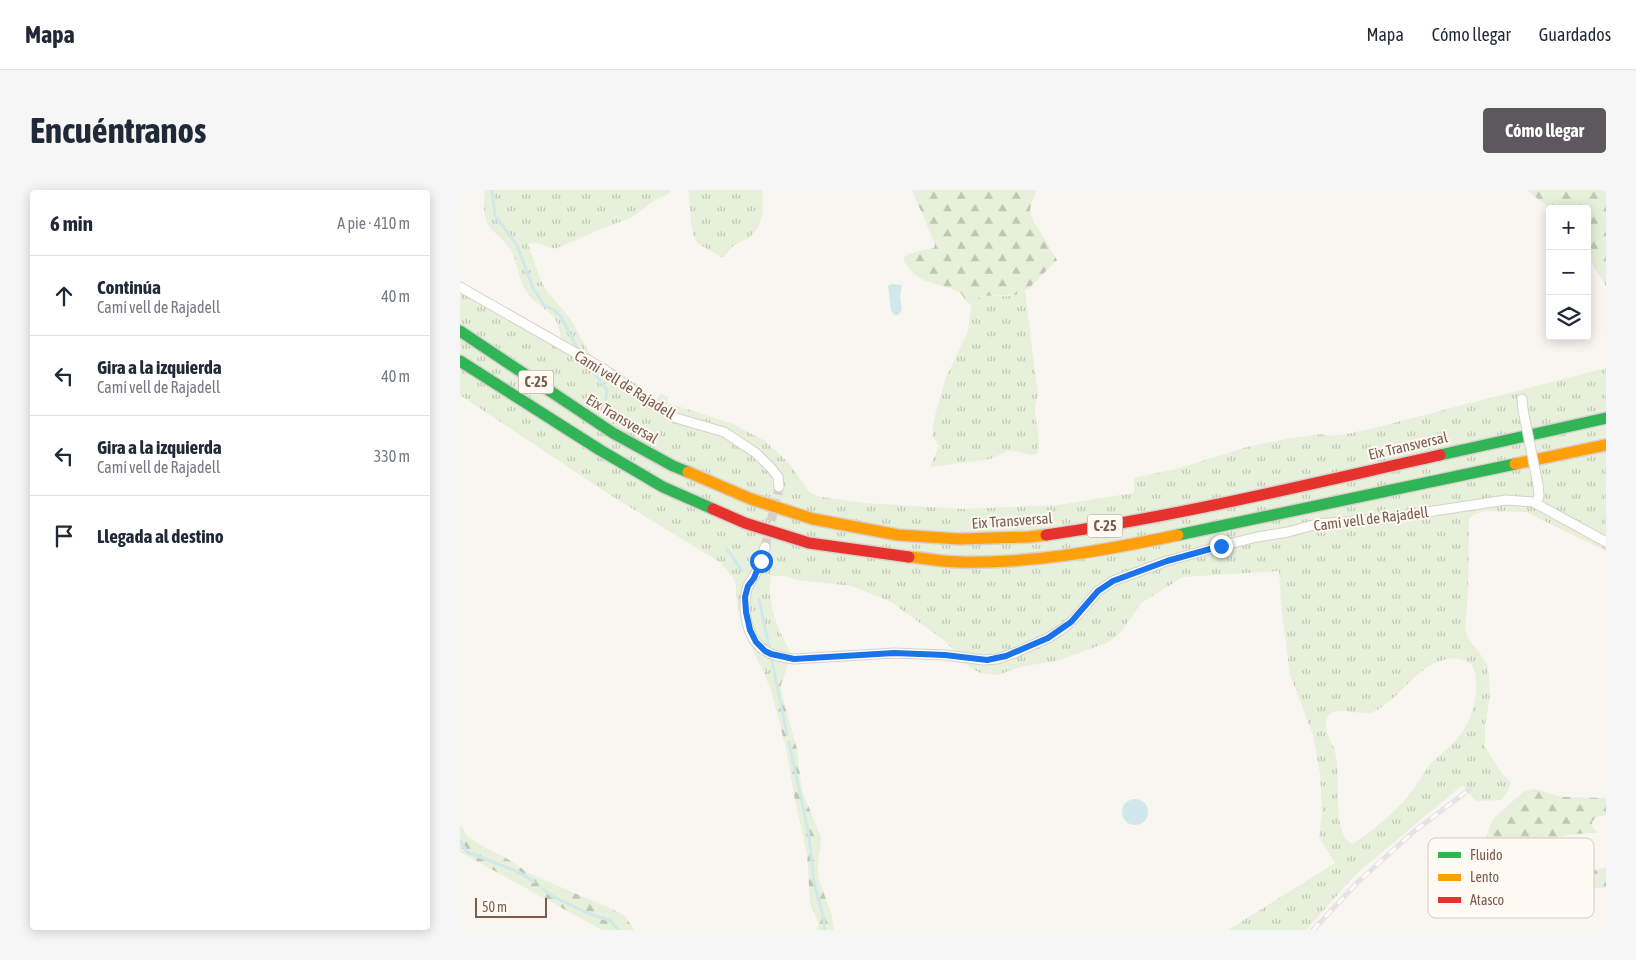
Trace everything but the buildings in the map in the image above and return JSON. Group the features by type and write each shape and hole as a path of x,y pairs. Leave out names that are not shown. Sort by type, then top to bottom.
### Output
{"highway":[{"name":"Eix Transversal","path":"460,331 613,433 673,466 751,499 812,520 898,535 959,539 1029,537 1106,526 1278,491 1606,418"},
{"name":"C-25","path":"460,361 600,450 655,482 745,523 809,542 893,555 958,562 1033,559 1112,549 1606,444"}],"street":[{"name":"Camí vell de Rajadell","path":"460,287 602,368 647,401 676,418 724,432 756,452 778,477 779,487"},
{"path":"1522,399 1538,485 1539,496 1536,503"},
{"name":"Camí vell de Rajadell","path":"765,547 758,569 748,586 745,606 752,636 765,651 794,659 901,653 945,655 987,660 1006,656 1048,638 1071,622 1098,591 1113,581 1167,561 1257,537 1288,532 1317,524 1381,519 1506,500 1536,503 1606,542"}],"green space":[{"path":"485,190 671,190 667,195 655,200 631,218 557,248 549,248 536,243 528,244 541,281 548,293 570,318 592,358 622,373 656,400 661,394 668,397 668,403 733,424 765,441 788,462 810,493 822,497 863,503 962,509 1058,505 1134,493 1134,478 1176,469 1247,447 1285,439 1321,434 1332,436 1370,429 1606,368 1606,551 1526,512 1484,511 1473,515 1469,519 1468,592 1465,630 1469,640 1488,666 1490,694 1485,728 1485,747 1502,774 1510,781 1508,791 1501,800 1476,801 1462,785 1354,876 1306,930 1228,930 1335,863 1319,837 1322,813 1320,774 1313,735 1290,675 1279,571 1183,577 1141,603 1121,632 1109,642 1057,661 1024,666 997,675 980,673 969,667 945,641 891,602 852,586 798,580 784,576 771,576 770,597 774,617 792,654 784,676 774,677 762,669 749,642 738,610 735,580 721,563 607,493 460,395 460,282 561,339 557,322 526,291 511,251 487,222 484,212","holes":["1459,659 1470,664 1475,675 1475,700 1466,726 1455,741 1429,765 1402,803 1378,825 1352,844 1344,836 1339,818 1337,761 1326,730 1328,716 1335,711 1374,712 1431,665 1441,660"]},
{"path":"688,190 762,190 763,212 758,228 750,237 734,245 723,258 699,244 696,240 693,234"},
{"path":"912,190 1037,190 1031,203 1030,211 1034,222 1057,260 1028,289 1015,295 980,296 969,304 959,292 921,279 909,269 904,261 904,257 908,254 934,248 935,244"},
{"path":"1527,190 1606,190 1606,286 1591,262 1591,205 1546,206"},
{"path":"1025,290 1038,396 1035,410 1039,439 1037,454 1030,455 1008,451 990,459 930,467 939,446 932,436 934,419 945,380 968,331 972,301 985,296 1011,296"},
{"path":"762,669 774,677 784,676 781,691 797,749 802,791 821,837 818,865 819,880 832,916 834,930 816,930 819,925 810,902 807,854 786,748 771,690"},
{"path":"1534,789 1562,797 1606,798 1606,815 1596,817 1592,822 1593,828 1598,833 1581,833 1554,838 1485,838 1493,819 1523,792"},
{"path":"460,824 468,837 530,874 625,916 634,930 602,930 460,852"},
{"path":"1606,867 1606,888 1594,888 1594,870"}],"water":[{"path":"892,284 902,285 900,296 902,310 898,315 894,315 891,310 888,286"},
{"path":"1135,799 1144,803 1148,812 1144,821 1135,825 1126,821 1122,812 1126,803"}],"waterway":[{"path":"492,190 495,216 517,245 533,288 544,305 554,310 561,317 579,352"},
{"path":"587,363 607,390 606,399"},
{"path":"727,549 742,571"},
{"path":"759,599 787,734"},
{"path":"789,742 809,836 814,883 824,920 824,930"},
{"path":"460,840 467,852 519,872 534,882"},
{"path":"543,889 552,896 585,912 611,921 618,930"}],"tunnel":[{"path":"765,547 779,487"}],"railway":[{"path":"1313,930 1358,882 1412,833 1470,789"}],"traffic: fast":[{"path":"460,331 613,433 673,466 688,472"},
{"path":"460,361 600,450 663,487 713,509"},
{"path":"1440,455 1606,418"},
{"path":"1178,535 1515,464"}],"traffic: slow":[{"path":"1515,464 1606,445"},
{"path":"688,472 751,499 813,519 898,535 959,539 1046,535"},
{"path":"909,557 953,562 1014,561 1096,551 1178,535"}],"traffic: jam":[{"path":"1046,535 1195,509 1440,455"},
{"path":"713,509 745,523 809,543 909,557"}],"route":[{"path":"761,561 754,578 748,586 745,606 752,636 760,647 771,654 794,659 894,653 945,655 987,660 997,659 1031,646 1064,628 1098,591 1113,581 1167,561 1221,546"}]}
